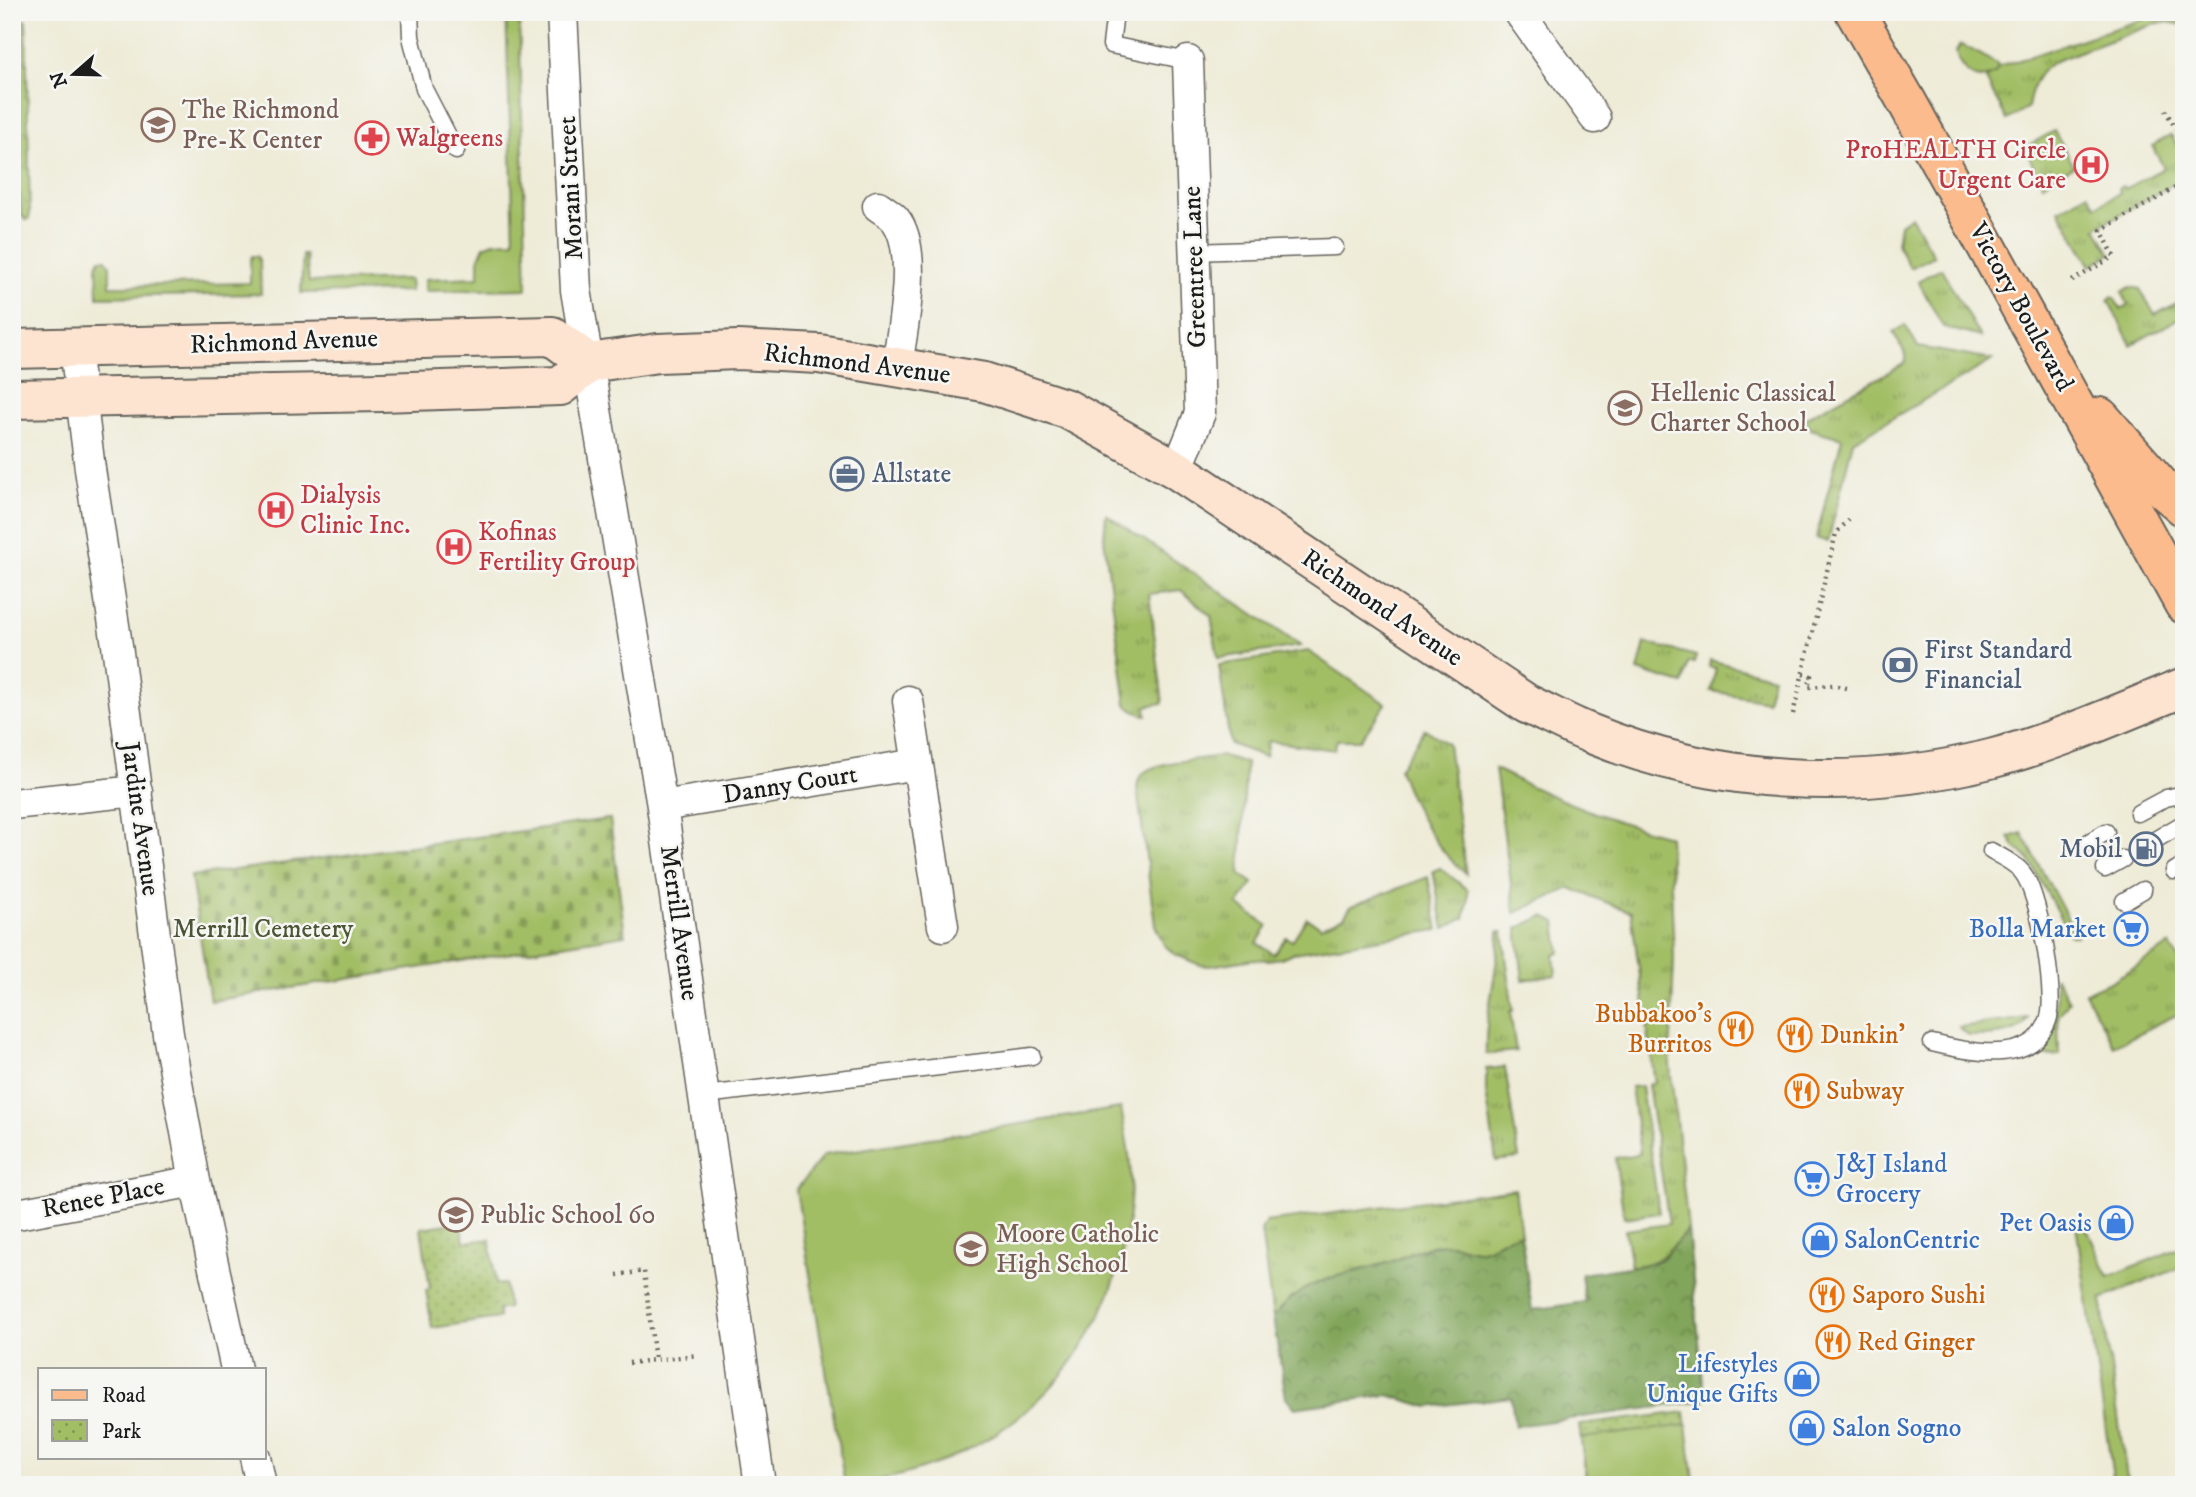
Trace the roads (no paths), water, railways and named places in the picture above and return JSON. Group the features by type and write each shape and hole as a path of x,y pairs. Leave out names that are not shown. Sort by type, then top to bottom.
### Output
{"main road":[{"name":"Victory Boulevard","path":"1855,12 1908,102 2184,604"},
{"name":"Richmond Avenue","path":"12,349 552,336 589,363"},
{"name":"Richmond Avenue","path":"12,399 560,386 589,363 658,353 738,350 819,354 984,382 1067,409 1177,470 1527,704 1589,733 1656,756 1722,771 1790,779 1850,779 1919,774 1991,759 2060,737 2184,687"},
{"path":"2046,354 2165,491 2184,507"}],"street":[{"name":"Morani Street","path":"562,12 576,290 589,363"},
{"path":"1519,12 1595,118"},
{"name":"Greentree Lane","path":"1177,470 1200,413 1188,61"},
{"path":"878,206 895,219 905,239 905,300 897,366"},
{"name":"Jardine Avenue","path":"75,348 168,1034 195,1181 236,1368"},
{"name":"Merrill Avenue","path":"589,363 662,806 760,1485"},
{"path":"908,701 943,926"},
{"name":"Danny Court","path":"662,806 918,764"},
{"path":"12,804 136,792"},
{"name":"Renee Place","path":"12,1215 195,1181"},
{"path":"255,1458 261,1485"}],"lane":[{"path":"410,12 411,37 424,89 456,151"},
{"path":"1115,12 1111,45 1188,61"},
{"path":"1194,252 1335,247"},
{"path":"2138,813 2166,798 2184,794"},
{"path":"2155,840 2184,823"},
{"path":"2089,842 2106,832"},
{"path":"1932,1043 1970,1053 2016,1049 2031,1043 2041,1034 2049,1018 2051,1000 2036,902 2023,872 1991,851"},
{"path":"2105,869 2123,859"},
{"path":"2124,901 2143,890"},
{"path":"705,1095 1032,1056"}],"place":[{"name":"The Richmond Pre-K Center","path":"158,125"},
{"name":"Walgreens","path":"372,138"},
{"name":"ProHEALTH Circle Urgent Care","path":"2091,165"},
{"name":"Hellenic Classical Charter School","path":"1625,408"},
{"name":"Allstate","path":"847,474"},
{"name":"Dialysis Clinic Inc.","path":"276,510"},
{"name":"Kofinas Fertility Group","path":"454,547"},
{"name":"First Standard Financial","path":"1900,665"},
{"name":"Mobil","path":"2146,849"},
{"name":"Bolla Market","path":"2131,929"},
{"name":"Bubbakoo's Burritos","path":"1736,1029"},
{"name":"Dunkin'","path":"1795,1035"},
{"name":"Subway","path":"1802,1091"},
{"name":"J&J Island Grocery","path":"1812,1179"},
{"name":"Public School 60","path":"456,1215"},
{"name":"Pet Oasis","path":"2116,1223"},
{"name":"SalonCentric","path":"1820,1240"},
{"name":"Moore Catholic High School","path":"971,1249"},
{"name":"Saporo Sushi","path":"1827,1295"},
{"name":"Red Ginger","path":"1833,1342"},
{"name":"Lifestyles Unique Gifts","path":"1802,1379"},
{"name":"Salon Sogno","path":"1807,1428"}],"park label":[{"name":"Merrill Cemetery","path":"263,929"}]}
